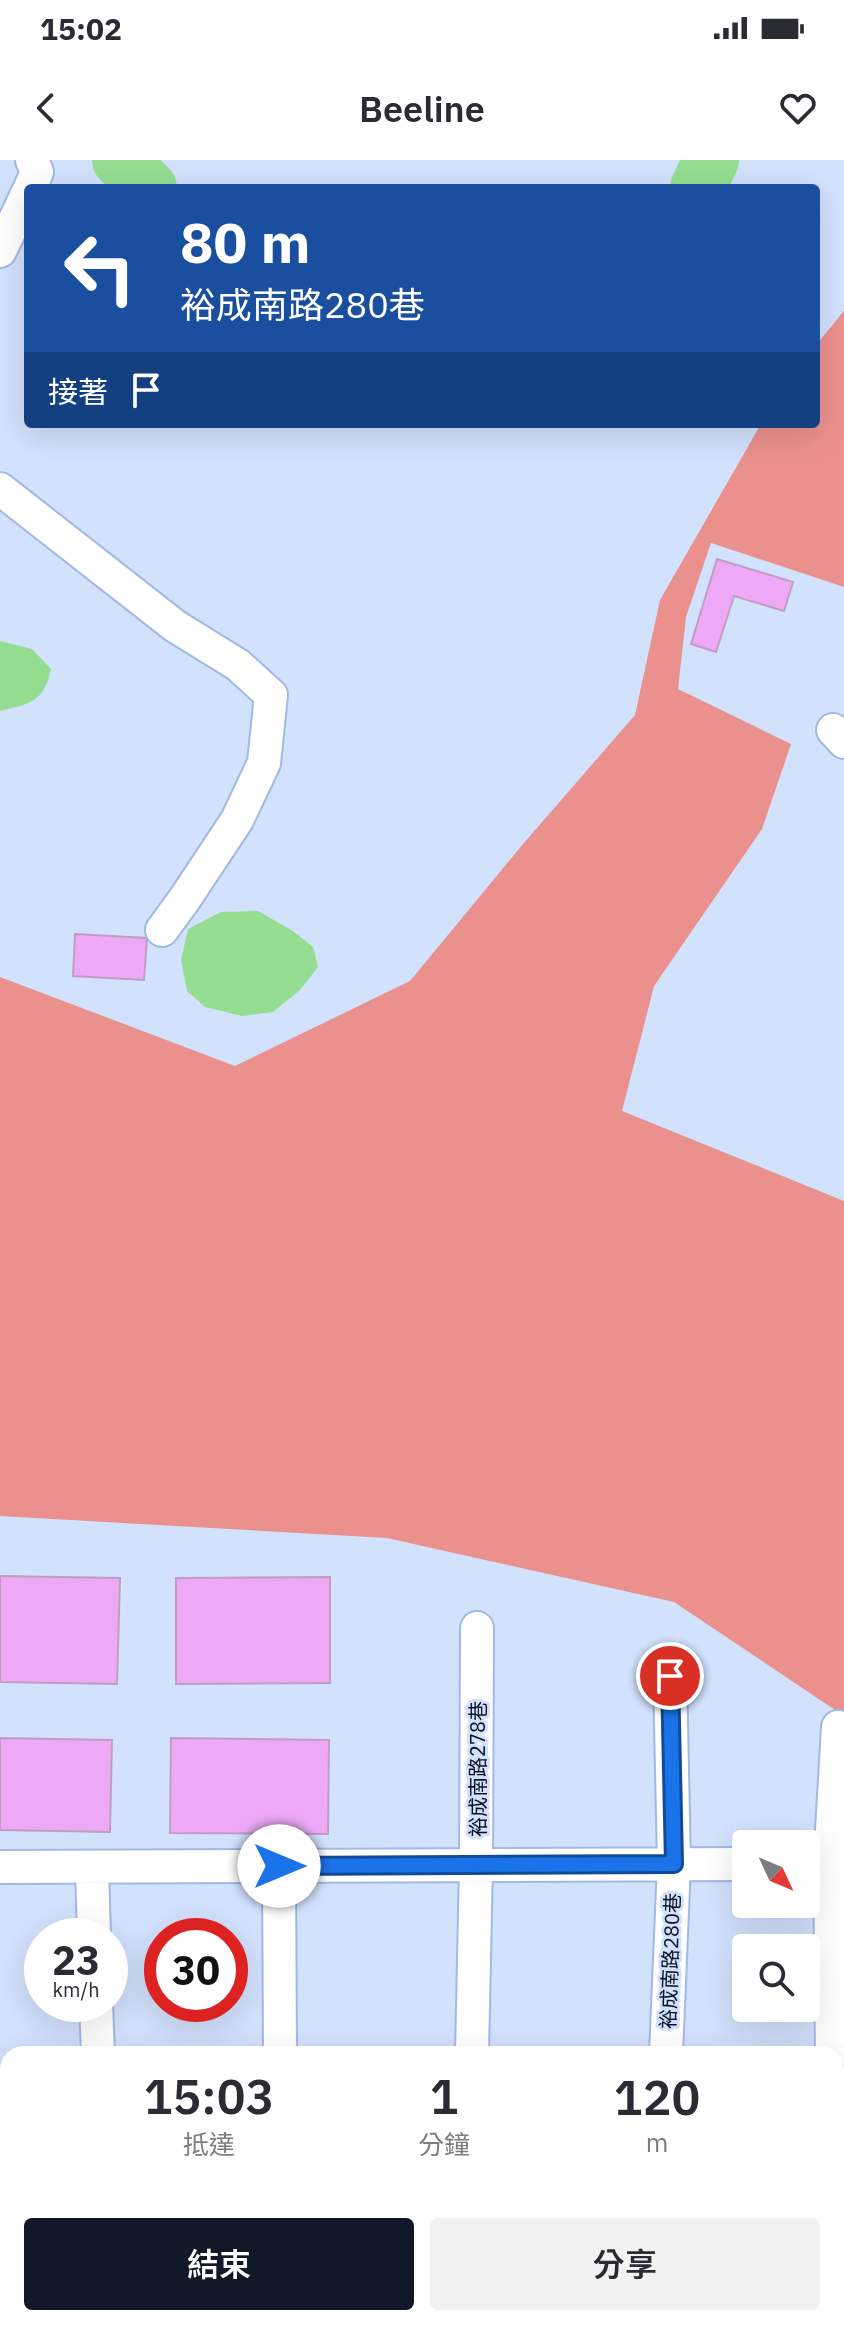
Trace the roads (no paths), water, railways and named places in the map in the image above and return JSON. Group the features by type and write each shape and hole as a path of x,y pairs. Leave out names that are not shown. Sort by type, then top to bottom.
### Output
{"street":[{"path":"32,160 37,172 32,184"},
{"path":"0,251 24,201"},
{"path":"0,489 175,626 238,665 271,695 264,763 237,820 162,930"},
{"name":"裕成南路278巷","path":"472,2046 477,1628"},
{"name":"裕成南路280巷","path":"666,2046 674,1864 670,1676"},
{"path":"820,1850 838,1727"},
{"path":"0,1867 732,1864"},
{"path":"279,1866 280,2046"},
{"path":"92,1867 93,1918"},
{"path":"820,1891 831,2046"},
{"path":"97,2022 98,2046"}],"waterway":[{"path":"120,160 145,184"},
{"path":"700,184 711,160"}]}
